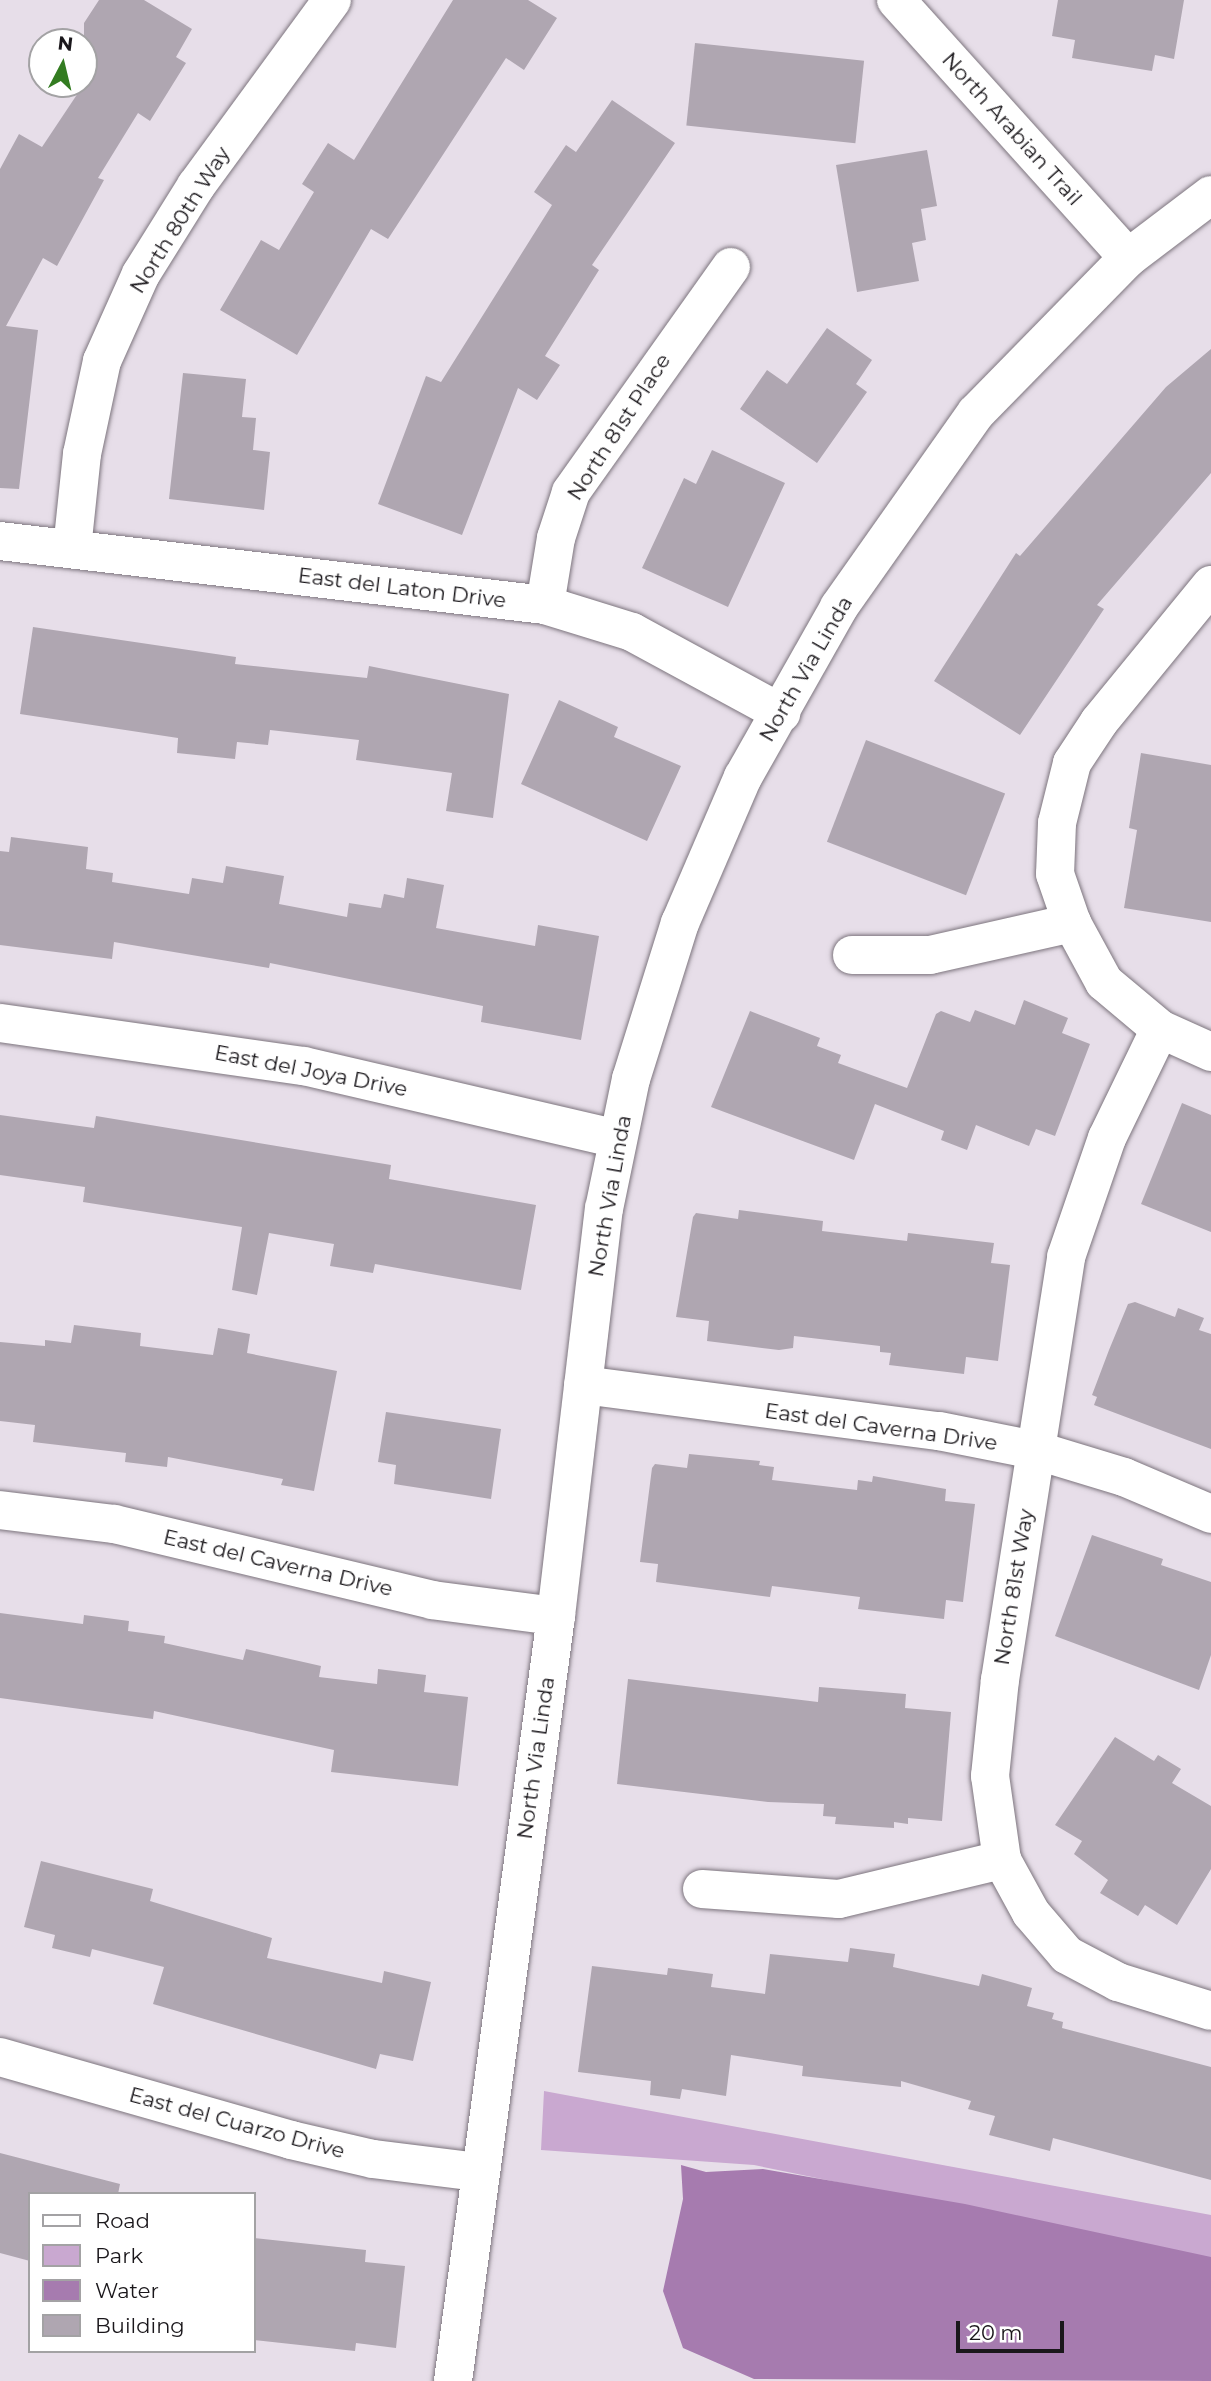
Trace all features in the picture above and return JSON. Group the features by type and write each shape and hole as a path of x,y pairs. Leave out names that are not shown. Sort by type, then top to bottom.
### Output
{"street":[{"name":"North 80th Way","path":"72,549 82,454 102,361 141,274 196,186 332,0"},
{"name":"North Arabian Trail","path":"896,0 1128,258"},
{"name":"North Via Linda","path":"453,2381 478,2172 556,1616 604,1209 631,1079 680,923 743,777 839,607 976,413 1128,258 1211,195"},
{"name":"North 81st Place","path":"545,605 556,538 571,492 731,267"},
{"name":"East del Laton Drive","path":"0,541 545,605 632,632 781,713"},
{"path":"1211,585 1099,722 1072,763 1057,823 1055,873 1072,923 1104,982 1160,1029 1211,1052"},
{"path":"852,955 930,955 1072,923"},
{"name":"East del Joya Drive","path":"0,1023 304,1066 618,1139"},
{"name":"North 81st Way","path":"1002,1860 990,1776 1035,1450 1066,1257 1107,1139 1160,1029"},
{"name":"East del Caverna Drive","path":"583,1385 939,1431 1035,1450 1124,1477 1211,1514"},
{"name":"East del Caverna Drive","path":"0,1510 114,1524 432,1600 556,1616"},
{"path":"702,1889 839,1899 1002,1860 1031,1913 1067,1955 1118,1982 1211,2011"},
{"name":"East del Cuarzo Drive","path":"0,2057 305,2144 373,2159 478,2172"}],"green space":[{"path":"544,2091 1211,2215 1211,2259 754,2165 541,2150"}],"water":[{"path":"681,2165 706,2172 763,2169 965,2204 1211,2257 1211,2381 754,2379 683,2348 663,2291 683,2199"}],"building":[{"path":"99,0 144,0 192,29 176,57 186,63 150,121 138,113 98,178 104,180 57,266 43,258 6,326 38,330 19,489 0,488 0,169 19,134 42,147 75,98 98,98 98,28 84,28 84,23"},
{"path":"453,0 528,0 557,18 524,70 506,58 388,239 371,229 297,355 220,310 261,240 279,250 314,192 302,184 328,143 354,160"},
{"path":"1058,0 1184,0 1174,59 1155,55 1152,71 1072,58 1075,40 1052,36"},
{"path":"695,43 864,61 855,143 686,126"},
{"path":"612,100 675,143 592,265 599,270 545,356 560,365 537,400 518,388 462,535 378,504 426,376 441,382 552,205 534,192 566,145 576,152"},
{"path":"927,150 937,206 921,209 926,240 912,243 919,281 857,292 836,165"},
{"path":"827,328 872,360 856,384 867,392 817,463 740,409 767,370 787,384"},
{"path":"1211,349 1211,473 1097,605 1104,609 1020,735 934,681 1016,553 1020,556 1166,387"},
{"path":"183,373 246,379 242,417 256,418 253,450 270,452 264,510 169,499"},
{"path":"712,450 785,483 728,607 642,568 684,478 696,484"},
{"path":"33,627 236,657 235,664 367,678 369,666 509,694 493,818 446,811 452,773 356,760 359,740 270,730 268,745 237,742 235,759 177,753 178,738 20,714"},
{"path":"559,700 618,727 614,737 681,766 647,841 521,784"},
{"path":"866,740 1005,793 966,895 827,842"},
{"path":"1141,753 1211,765 1211,922 1124,908 1137,830 1129,828"},
{"path":"11,837 88,847 86,869 113,873 112,882 189,894 192,878 223,883 226,866 284,876 279,904 347,917 349,903 381,908 384,894 404,898 407,878 444,885 436,928 535,946 538,925 599,936 581,1040 481,1022 483,1006 270,963 269,968 114,942 112,959 0,945 0,851 9,852"},
{"path":"1024,1000 1068,1018 1062,1033 1090,1044 1055,1136 1036,1129 1029,1146 976,1125 967,1150 941,1140 944,1131 875,1104 854,1160 711,1107 750,1011 820,1038 817,1046 841,1055 838,1063 907,1088 936,1014 941,1011 970,1022 975,1010 1015,1025"},
{"path":"1182,1103 1211,1115 1211,1232 1141,1204"},
{"path":"0,1115 94,1128 96,1116 391,1165 389,1179 536,1205 521,1290 375,1264 373,1273 330,1266 334,1244 269,1233 257,1295 232,1290 242,1227 83,1202 85,1187 0,1175"},
{"path":"739,1210 823,1221 822,1231 907,1241 908,1233 994,1243 991,1263 1010,1265 998,1361 966,1357 964,1374 889,1365 891,1353 880,1352 880,1346 794,1336 793,1348 779,1350 707,1341 709,1321 676,1317 693,1217 696,1213 738,1219"},
{"path":"1135,1302 1175,1317 1178,1308 1204,1318 1199,1330 1211,1334 1211,1449 1094,1405 1097,1397 1092,1395 1109,1350 1128,1304"},
{"path":"74,1325 141,1333 140,1346 213,1355 218,1328 250,1334 247,1353 337,1371 314,1491 281,1485 283,1479 168,1457 167,1467 125,1462 126,1453 33,1442 35,1425 0,1421 0,1342 45,1346 45,1340 71,1343"},
{"path":"386,1412 501,1429 491,1499 394,1484 396,1465 378,1462"},
{"path":"689,1454 760,1461 759,1465 774,1467 772,1480 857,1490 858,1480 872,1482 873,1476 946,1489 945,1501 975,1504 963,1602 946,1600 944,1619 858,1609 860,1597 772,1586 770,1597 656,1582 658,1564 640,1562 652,1468 655,1464 687,1468"},
{"path":"1092,1535 1163,1559 1161,1565 1211,1582 1211,1655 1199,1690 1055,1636"},
{"path":"0,1613 83,1624 84,1615 129,1621 128,1631 165,1636 164,1643 243,1660 246,1649 321,1666 319,1677 377,1684 378,1669 426,1675 424,1692 468,1697 458,1786 331,1772 334,1750 154,1711 153,1719 0,1698"},
{"path":"628,1679 818,1702 819,1687 906,1694 905,1708 951,1712 942,1821 908,1818 908,1824 894,1822 894,1828 835,1824 836,1817 823,1816 824,1804 768,1802 617,1784"},
{"path":"1115,1737 1154,1761 1158,1755 1181,1769 1172,1783 1211,1806 1211,1869 1177,1925 1145,1905 1138,1916 1100,1893 1108,1880 1074,1854 1082,1841 1055,1825"},
{"path":"41,1861 153,1889 150,1901 272,1938 267,1958 382,1983 384,1971 431,1982 413,2061 380,2054 376,2069 153,2004 164,1967 92,1949 90,1957 52,1948 55,1935 24,1927"},
{"path":"850,1948 895,1954 893,1967 979,1986 982,1974 1032,1988 1027,2006 1054,2013 1052,2019 1063,2022 1062,2028 1211,2067 1211,2180 1053,2138 1050,2151 989,2135 995,2116 968,2109 971,2101 901,2081 901,2087 802,2076 803,2066 731,2055 726,2096 682,2089 680,2099 650,2095 651,2081 578,2072 592,1966 667,1975 668,1968 713,1974 711,1987 765,1994 770,1954 848,1962"},
{"path":"0,2153 120,2184 118,2192 28,2192 28,2260 0,2253"},
{"path":"256,2238 366,2250 365,2262 405,2266 396,2348 356,2343 355,2351 256,2340"}]}
